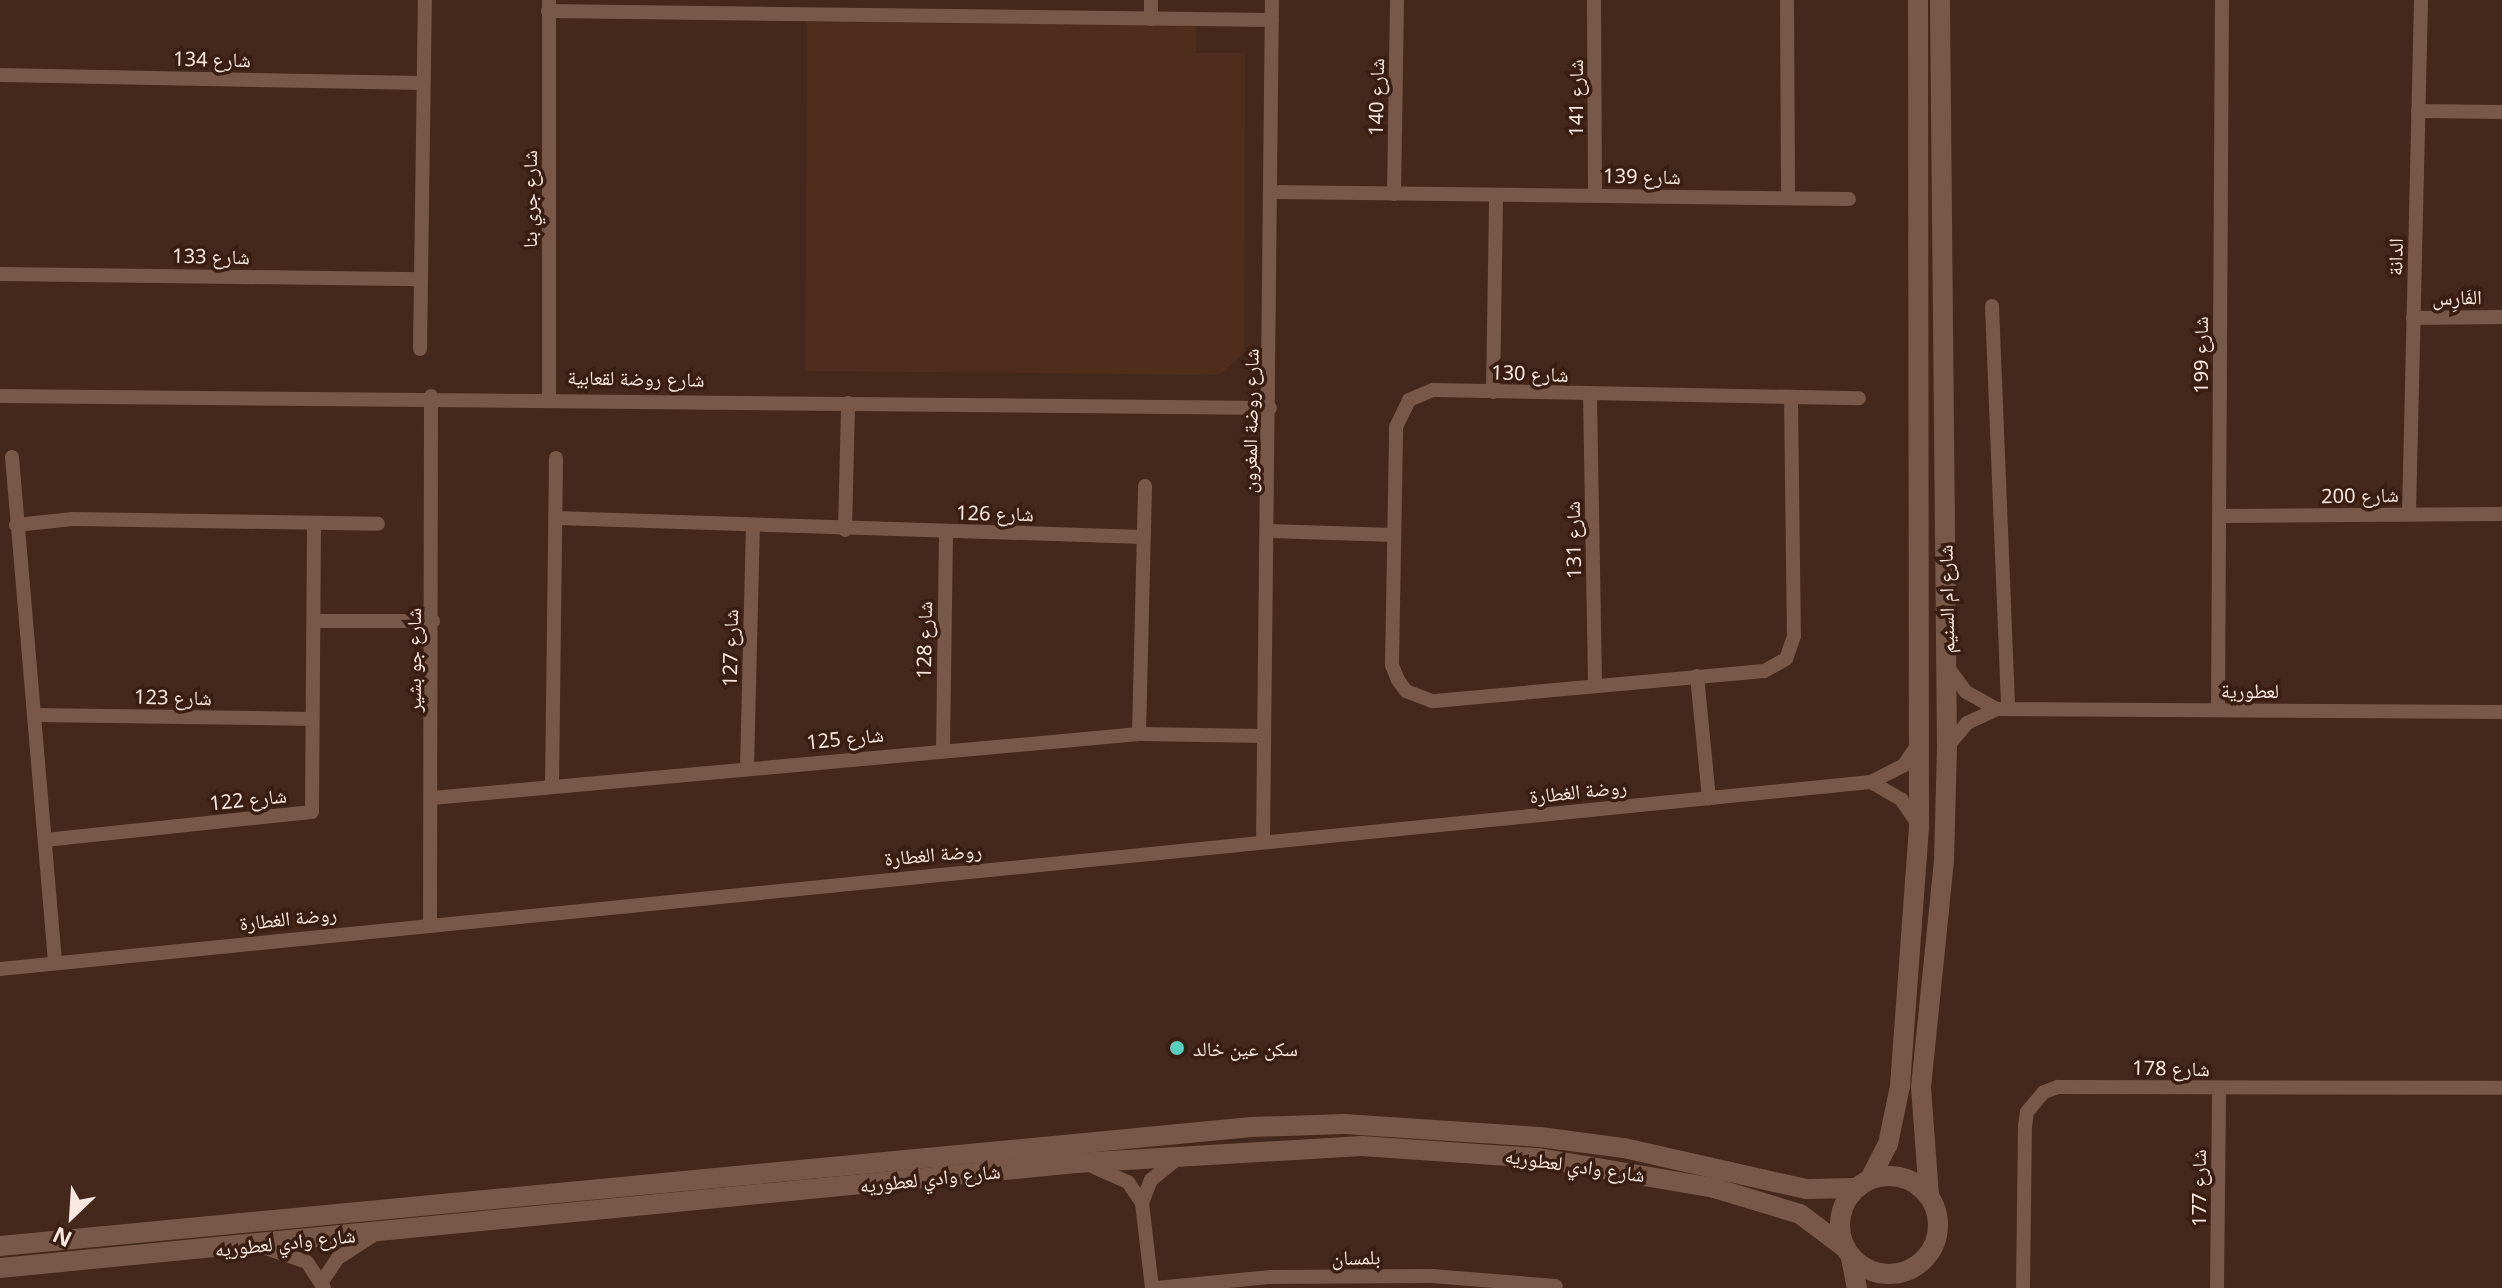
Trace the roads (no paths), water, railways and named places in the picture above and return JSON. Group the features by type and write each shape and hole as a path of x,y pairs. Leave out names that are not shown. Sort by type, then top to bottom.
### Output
{"street":[{"path":"420,349 425,0"},
{"path":"1151,0 1151,19"},
{"name":"شارع روضة المغرون","path":"1263,842 1273,192 1272,0"},
{"name":"شارع 140","path":"1394,194 1397,0"},
{"name":"شارع 141","path":"1594,0 1595,196"},
{"path":"1787,0 1788,198"},
{"name":"شارع ام السنيم","path":"1863,1183 1888,1144 1900,1086 1919,828 1922,737 1918,0"},
{"name":"شارع ام السنيم","path":"1929,1196 1921,1087 1944,861 1947,747 1940,0"},
{"name":"شارع 199","path":"2218,710 2222,0"},
{"name":"الدانة","path":"2409,514 2421,0"},
{"path":"548,5 1272,20"},
{"name":"شارع جري بنا","path":"548,5 549,397"},
{"name":"شارع 134","path":"0,75 423,83"},
{"path":"2418,111 2502,112"},
{"name":"شارع 139","path":"1273,192 1849,199"},
{"path":"1493,392 1496,195"},
{"name":"شارع 133","path":"0,274 421,279"},
{"path":"1947,666 1966,692 2003,708 1992,306"},
{"name":"الفَارِس","path":"2413,318 2502,317"},
{"name":"شارع 130","path":"1791,398 1790,648 1786,659 1764,671 1432,701 1406,691 1392,665 1393,535 1401,411 1433,390 1859,398"},
{"name":"شارع 131","path":"1590,395 1595,685"},
{"name":"شارع روضة لقعابية","path":"0,396 549,397 1270,408"},
{"name":"شارع جو بشير","path":"430,923 433,621 431,396"},
{"path":"845,530 848,403"},
{"path":"12,457 55,962"},
{"path":"552,786 556,458"},
{"path":"1139,734 1145,486"},
{"name":"شارع 200","path":"2219,516 2502,514"},
{"name":"شارع 126","path":"556,518 753,529 1143,537"},
{"path":"16,525 73,519 378,524"},
{"name":"شارع 122","path":"45,840 312,812 314,523"},
{"name":"شارع 127","path":"747,768 753,529"},
{"path":"1267,531 1393,535"},
{"name":"شارع 128","path":"943,749 946,532"},
{"path":"315,621 433,621"},
{"path":"1697,676 1709,798"},
{"name":"لعطورية","path":"1947,747 1967,723 2003,708 2502,712"},
{"name":"شارع 123","path":"34,715 312,719"},
{"name":"شارع 125","path":"432,798 943,749 1139,734 1263,736"},
{"name":"روضة الغطارة","path":"0,969 430,923 1871,782 1904,765 1922,737"},
{"path":"1871,782 1901,799 1919,828"},
{"name":"شارع 178","path":"2023,1288 2025,1126 2035,1101 2058,1087 2502,1088"},
{"name":"شارع 177","path":"2217,1288 2219,1089"},
{"name":"شارع وادي لعطوريه","path":"0,1246 1251,1127 1344,1124 1540,1137 1624,1148 1806,1189 1863,1183"},
{"name":"شارع وادي لعطوريه","path":"0,1268 1076,1163 1193,1153 1361,1146 1467,1151 1620,1169 1770,1202 1800,1214 1848,1253"},
{"path":"1142,1203 1159,1170 1193,1153"},
{"path":"1076,1163 1116,1174 1142,1203 1154,1288"},
{"path":"1857,1288 1840,1215 1863,1183 1902,1177 1929,1196 1939,1227 1926,1257 1913,1268 1901,1288"},
{"path":"254,1245 295,1255 324,1284 348,1249 379,1233"},
{"path":"1848,1253 1883,1274 1913,1268"},
{"name":"بلمسان","path":"1154,1288 1272,1283 1556,1286"}],"place":[{"name":"سكن عين خالد","path":"1177,1048"}]}
